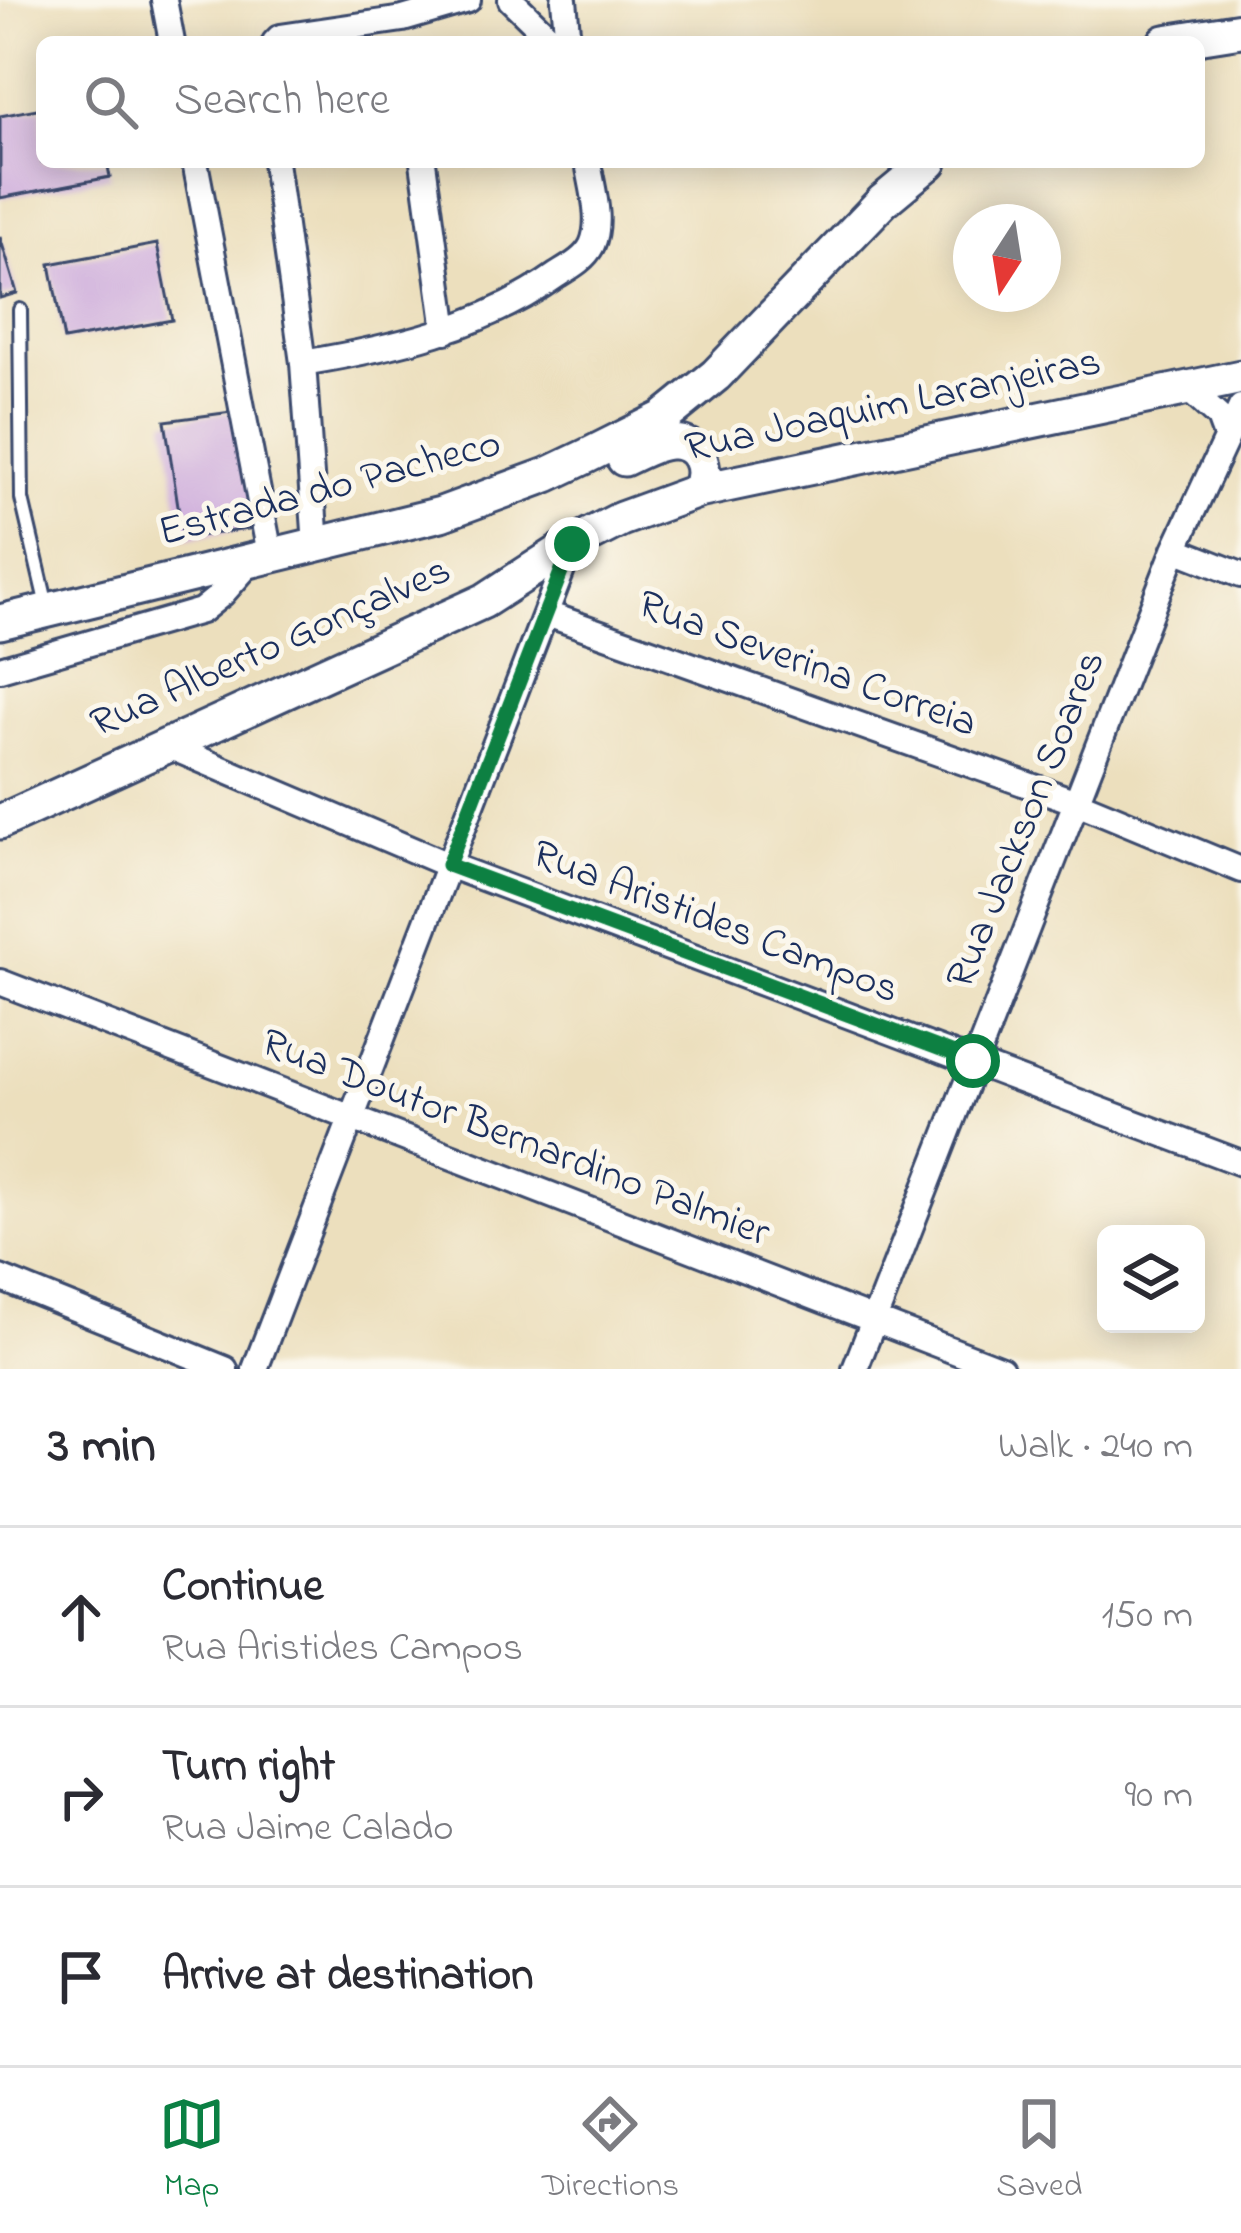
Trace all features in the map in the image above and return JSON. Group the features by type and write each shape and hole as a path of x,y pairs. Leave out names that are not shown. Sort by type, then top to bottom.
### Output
{"main road":[{"path":"1203,36 1241,30"},
{"name":"Estrada do Pacheco","path":"0,622 441,514 547,475 663,418 716,375 883,201 923,168"},
{"path":"716,375 704,400 703,434 746,482"},
{"name":"Rua Joaquim Laranjeiras","path":"572,544 621,519 698,491 1241,377"},
{"path":"547,475 589,473 672,442 692,447 699,455 704,473 698,491"},
{"name":"Rua Alberto Gonçalves","path":"0,822 484,601 572,544"}],"street":[{"path":"164,0 171,36"},
{"path":"301,36 405,31 469,0"},
{"path":"511,0 548,36"},
{"path":"564,0 567,36"},
{"path":"0,669 201,611 262,556 196,168"},
{"path":"276,168 303,363 316,544"},
{"path":"424,168 446,331"},
{"path":"303,363 375,351 446,331 529,296 586,256 595,240 597,213 589,168"},
{"path":"1187,388 1219,417 1226,436"},
{"name":"Rua Jackson Soares","path":"855,1369 1175,549 1241,407"},
{"path":"255,1369 572,544"},
{"path":"1175,549 1241,575"},
{"path":"523,575 548,614"},
{"path":"48,610 59,652"},
{"name":"Rua Severina Correia","path":"548,614 1079,803 1241,870"},
{"name":"Rua Aristides Campos","path":"166,745 448,865 1241,1163"},
{"name":"Rua Doutor Bernardino Palmier","path":"0,982 1000,1369"},
{"path":"0,1278 225,1369"}],"lane":[{"path":"20,310 22,499 48,610"}],"building":[{"path":"36,109 36,168 108,168 110,177 0,198 0,116"},
{"path":"0,237 17,293 0,298"},
{"path":"157,244 172,320 64,340 50,264"},
{"path":"239,411 256,528 183,538 165,421"}],"route":[{"path":"572,544 448,865 973,1061"}]}
